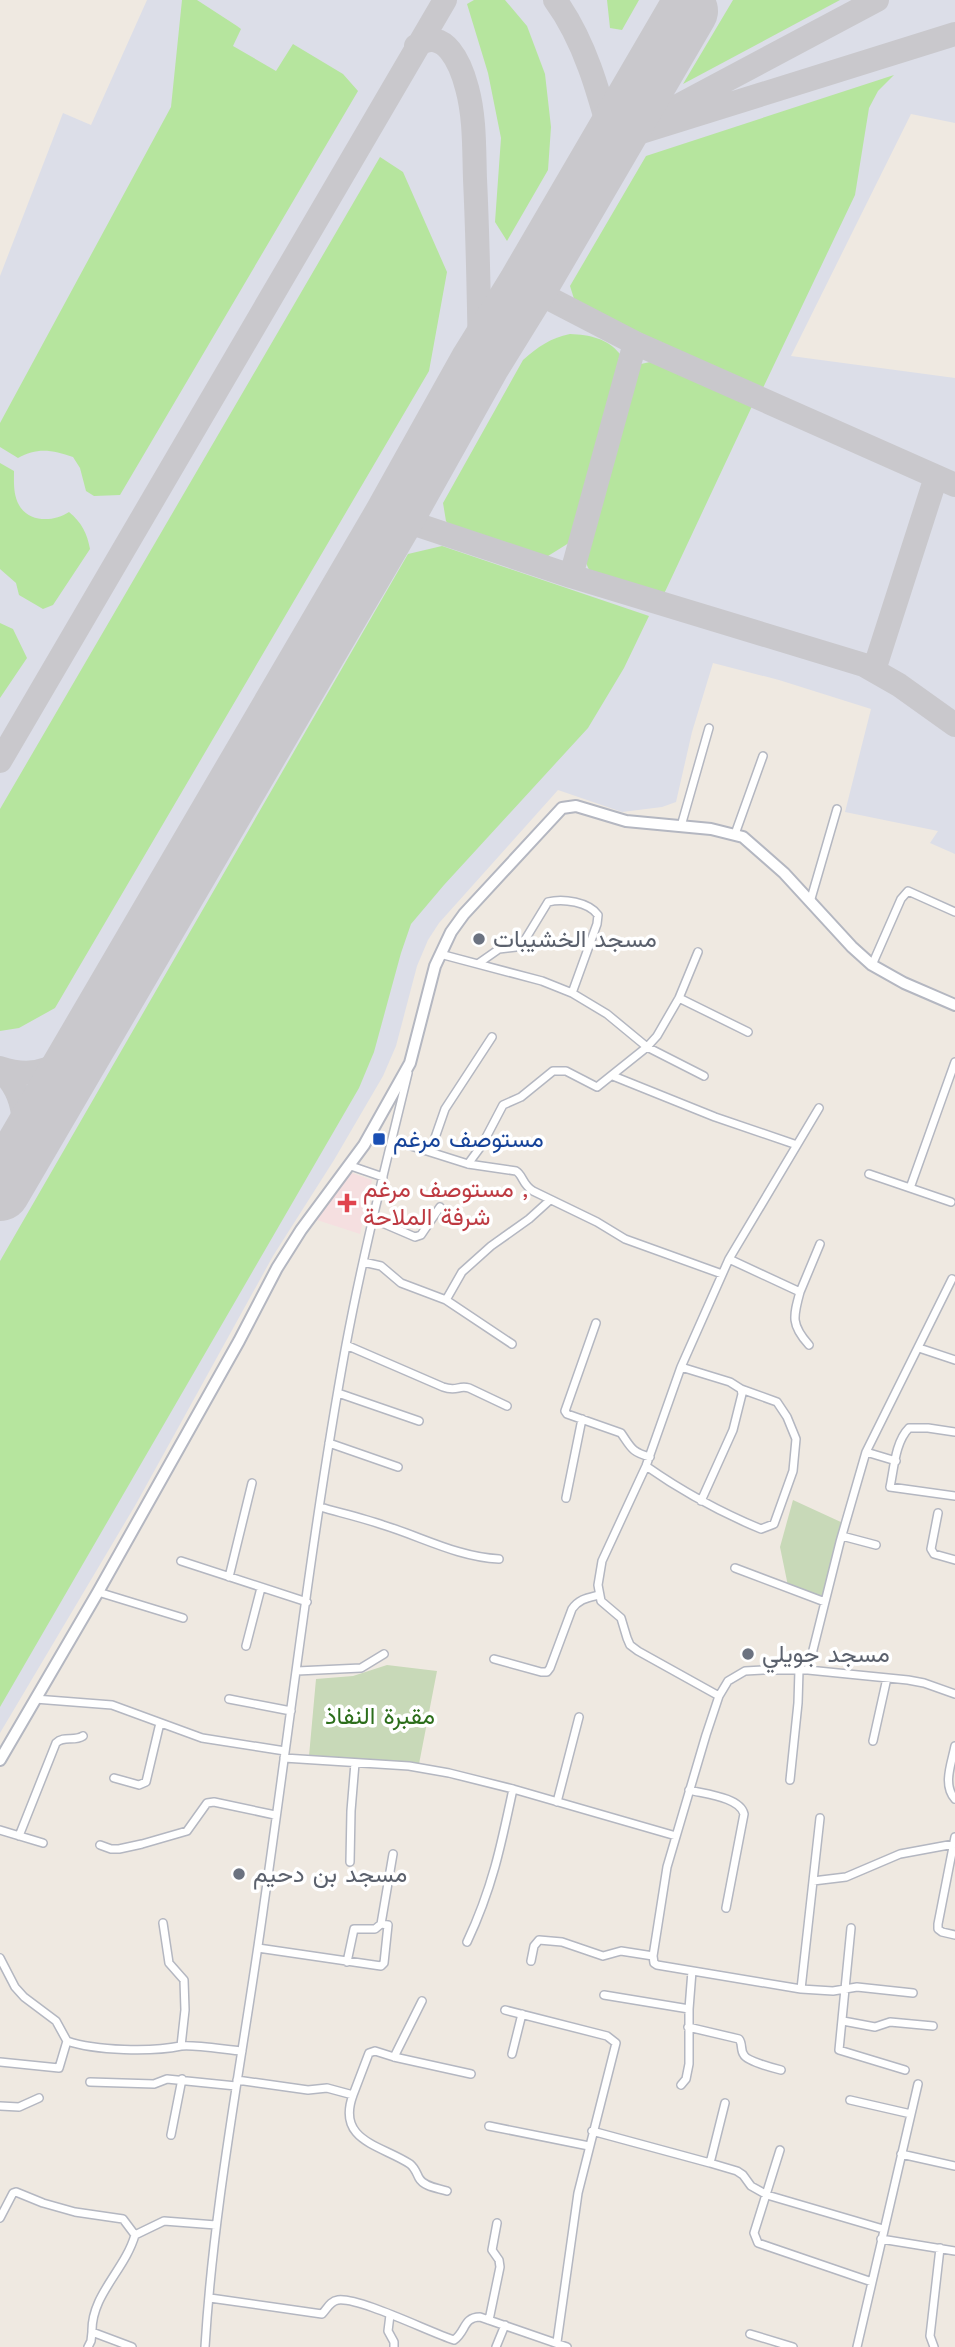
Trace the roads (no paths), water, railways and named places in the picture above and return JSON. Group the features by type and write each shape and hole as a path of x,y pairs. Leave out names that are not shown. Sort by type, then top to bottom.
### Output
{"main road":[{"path":"0,1760 98,1592 277,1268 301,1230 364,1144 410,1063 428,989 440,954 464,914 562,808 576,806 626,821 681,826 743,837 763,852 872,965 904,983 955,1005"}],"street":[{"path":"681,826 709,728"},
{"path":"735,834 763,756"},
{"path":"810,902 837,809"},
{"path":"872,965 901,899 908,891 955,912"},
{"path":"479,964 499,949 516,947 523,943 548,902 559,899 588,906 596,911 597,924 572,993"},
{"path":"468,1164 482,1145 503,1105 521,1097 553,1071 566,1071 597,1087 647,1047 666,1022 698,953"},
{"path":"440,954 541,981 572,993 607,1014 647,1047 704,1076"},
{"path":"679,998 748,1032"},
{"path":"430,1152 445,1109 492,1037"},
{"path":"910,1188 955,1062"},
{"path":"205,2347 216,2225 330,1443 363,1262 410,1063"},
{"path":"613,1076 715,1117 797,1145"},
{"path":"719,1696 630,1645 621,1618 601,1601 599,1574 602,1561 650,1457 681,1367 722,1273 819,1108"},
{"path":"392,1140 468,1164 519,1172 526,1186 625,1239 722,1273"},
{"path":"348,1166 383,1177"},
{"path":"869,1174 951,1202"},
{"path":"446,1300 462,1272 550,1200"},
{"path":"373,1219 415,1237 421,1235 440,1207"},
{"path":"809,1345 799,1334 794,1316 800,1292 820,1244"},
{"path":"729,1259 800,1292"},
{"path":"363,1262 381,1266 401,1283 446,1300 512,1344"},
{"path":"808,1670 866,1452 952,1279"},
{"path":"596,1323 565,1408 567,1414 621,1433 631,1449 650,1457"},
{"path":"346,1345 443,1387 455,1390 469,1388 507,1405"},
{"path":"919,1348 955,1360"},
{"path":"646,1466 701,1501 761,1529 775,1524 793,1471 796,1439 787,1416 777,1402 741,1389 730,1382 681,1367"},
{"path":"701,1501 734,1426 741,1389"},
{"path":"338,1393 419,1421"},
{"path":"566,1498 582,1419"},
{"path":"955,1432 909,1428 902,1437 890,1487 955,1496"},
{"path":"330,1443 398,1467"},
{"path":"866,1452 896,1461"},
{"path":"229,1577 253,1483"},
{"path":"320,1507 383,1525 479,1558 499,1559"},
{"path":"938,1513 930,1549 934,1554 955,1560"},
{"path":"842,1536 876,1545"},
{"path":"181,1561 307,1602"},
{"path":"735,1568 825,1602"},
{"path":"246,1646 261,1588"},
{"path":"98,1592 183,1618"},
{"path":"494,1659 547,1672 572,1609 577,1602 599,1595"},
{"path":"297,1671 355,1670 384,1654"},
{"path":"790,1780 799,1703 799,1670"},
{"path":"913,1993 857,1987 833,1991 801,1989 657,1965 653,1956 667,1867 719,1696 728,1681 745,1671 808,1670 924,1683 955,1694"},
{"path":"873,1741 887,1678"},
{"path":"35,1699 112,1705 202,1738 285,1754 355,1763 409,1766 513,1789 676,1836"},
{"path":"229,1699 291,1710"},
{"path":"557,1802 579,1717"},
{"path":"114,1778 139,1785 146,1782 160,1723"},
{"path":"19,1836 56,1742 63,1738 75,1740 83,1736"},
{"path":"955,1746 948,1785 955,1799"},
{"path":"350,1862 355,1763"},
{"path":"467,1942 498,1864 513,1789"},
{"path":"689,1790 735,1802 743,1808 726,1908"},
{"path":"100,1845 119,1849 181,1833 192,1826 208,1803 275,1815"},
{"path":"801,1989 820,1818"},
{"path":"0,1830 43,1843"},
{"path":"813,1881 846,1877 900,1854 954,1841 938,1929 955,1935"},
{"path":"382,1924 393,1854"},
{"path":"163,1923 169,1963 184,1980 185,2010 181,2046"},
{"path":"258,1948 381,1966 384,1963 389,1927 382,1924"},
{"path":"347,1962 354,1929 373,1929 382,1924"},
{"path":"851,1928 843,2021 838,2044 840,2052 905,2070"},
{"path":"531,1961 534,1946 539,1940 562,1942 603,1956 621,1951 653,1956"},
{"path":"0,1958 15,1987 56,2021 67,2040 90,2047 161,2050 181,2046 242,2051"},
{"path":"681,2085 686,2079 689,2064 691,1971"},
{"path":"604,1995 689,2009"},
{"path":"394,2057 422,2001"},
{"path":"505,2010 607,2036 616,2043 578,2193 557,2342"},
{"path":"512,2054 522,2014"},
{"path":"843,2021 875,2026 890,2022 933,2026"},
{"path":"688,2027 739,2039 746,2058 781,2070"},
{"path":"0,2062 59,2068 67,2040"},
{"path":"447,2191 426,2185 412,2165 365,2141 356,2133 348,2114 369,2053 375,2051 471,2074"},
{"path":"90,2082 154,2084 167,2078 308,2090 327,2088 353,2095"},
{"path":"171,2135 182,2079"},
{"path":"857,2347 918,2084"},
{"path":"0,2106 19,2107 39,2098"},
{"path":"850,2100 911,2114"},
{"path":"710,2164 724,2104"},
{"path":"489,2126 589,2146"},
{"path":"592,2131 740,2173 751,2186 767,2195 883,2229"},
{"path":"780,2150 754,2233 758,2243 872,2283"},
{"path":"901,2154 955,2166"},
{"path":"0,2218 16,2192 75,2212 123,2219 132,2228 135,2235 131,2247 93,2313 88,2347"},
{"path":"135,2235 164,2221 216,2225"},
{"path":"489,2320 499,2267 499,2260 492,2250 497,2223"},
{"path":"881,2239 955,2251"},
{"path":"934,2347 930,2336 940,2248"},
{"path":"210,2298 322,2314 331,2303 340,2300 390,2315 454,2340 470,2319 477,2317 566,2347"},
{"path":"390,2315 388,2331 394,2347"},
{"path":"496,2347 505,2325"},
{"path":"92,2332 132,2347"},
{"path":"750,2334 793,2347"}],"place":[{"name":"مسجد الخشيبات","path":"479,939"},
{"name":"مستوصف مرغم","path":"379,1139"},
{"name":"مستوصف مرغم , شرفة الملاحة","path":"347,1203"},
{"name":"مسجد جويلي","path":"748,1654"},
{"name":"مسجد بن دحيم","path":"239,1874"}],"park label":[{"name":"مقبرة النفاذ","path":"380,1716"}]}
